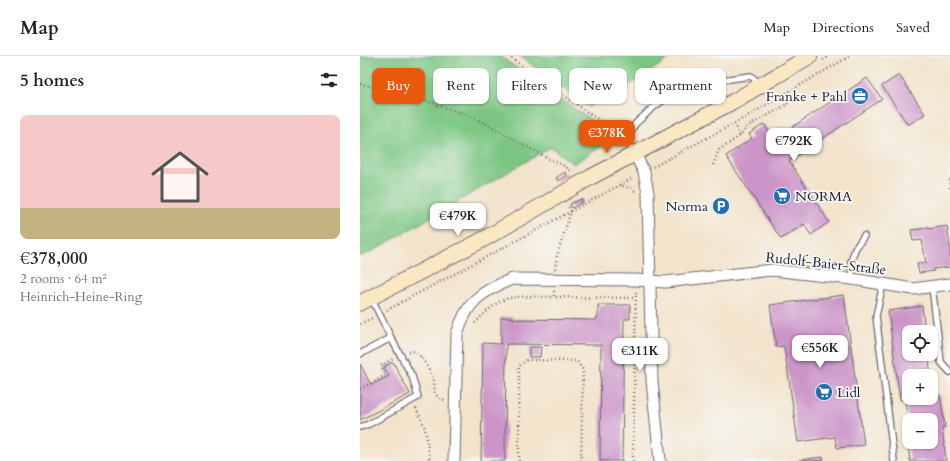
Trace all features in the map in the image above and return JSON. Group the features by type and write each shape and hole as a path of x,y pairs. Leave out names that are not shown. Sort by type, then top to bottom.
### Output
{"main road":[{"path":"366,300 484,239 591,177 761,86 810,56"}],"street":[{"path":"635,154 644,172 648,194 652,381 660,461"},
{"name":"Rudolf-Baier-Straße","path":"454,461 457,334 469,306 481,294 512,279 636,280 665,282 772,270 852,279 913,289 950,284"}],"lane":[{"path":"635,154 627,140 634,126 650,110 671,95 695,86 719,80 751,76 761,86"},
{"path":"852,279 851,262 854,249 864,236"},
{"path":"883,284 876,316 894,461"},
{"path":"932,286 941,362 950,372"},
{"path":"360,427 369,424 418,397 412,376 391,338 380,314 366,300"},
{"path":"360,354 391,338"}],"path":[{"path":"508,56 627,140"},
{"path":"360,324 734,124 850,56"},
{"path":"360,84 392,91 467,115 487,124 574,172"},
{"path":"713,165 719,150 740,136 747,127 788,104 783,96"},
{"path":"734,124 740,136"},
{"path":"633,178 635,182"},
{"path":"950,180 948,180 950,188"},
{"path":"619,185 630,188 640,194"},
{"path":"633,461 636,280"},
{"path":"474,324 487,311 502,301 517,297 554,297"},
{"path":"360,388 386,374 381,366 409,352 413,352 417,353 422,358 434,379 437,397 441,399 456,400"},
{"path":"519,461 520,366 527,360 577,361 583,370 581,461"},
{"path":"413,400 425,428 430,461"}],"green space":[{"path":"360,56 500,56 517,68 497,68 497,104 561,104 561,99 617,137 573,164 551,147 373,251 360,257"},
{"path":"520,56 673,56 655,68 635,68 635,81 627,86 627,68 569,68 569,93 561,87 561,68 536,68"},
{"path":"584,104 594,104 588,107"}],"building":[{"path":"899,75 925,114 908,125 882,86"},
{"name":"NORMA","path":"867,78 882,99 789,161 829,222 811,235 804,224 781,239 726,156 752,138 749,134 764,124 774,139"},
{"path":"565,172 567,175 558,181 556,178"},
{"path":"581,199 583,202 572,208 570,204"},
{"path":"947,226 950,246 950,267 933,269 934,271 919,273 917,264 926,263 922,240 913,241 911,230"},
{"name":"Lidl","path":"844,295 864,445 837,448 835,437 798,442 784,346 776,347 770,305"},
{"path":"598,305 630,305 630,319 624,319 622,461 600,461 601,345 506,344 505,461 481,461 483,343 501,344 501,317 513,317 513,319 596,320 596,318 598,318"},
{"path":"922,306 924,325 902,325 902,361 929,361 930,369 902,369 902,400 900,400 888,311"},
{"path":"529,347 541,347 540,357 529,357"},
{"path":"393,362 410,394 360,420 360,364 371,385 389,376 384,367"},
{"path":"938,395 940,395 945,427 942,427 946,461 910,461 909,449 938,449 938,413 907,413 906,405 938,405"},
{"path":"823,457 823,461 799,461 799,460"}],"place":[{"name":"Franke + Pahl","path":"860,96"},
{"name":"NORMA","path":"782,196"},
{"name":"Norma","path":"721,206"},
{"name":"Lidl","path":"824,392"}]}
